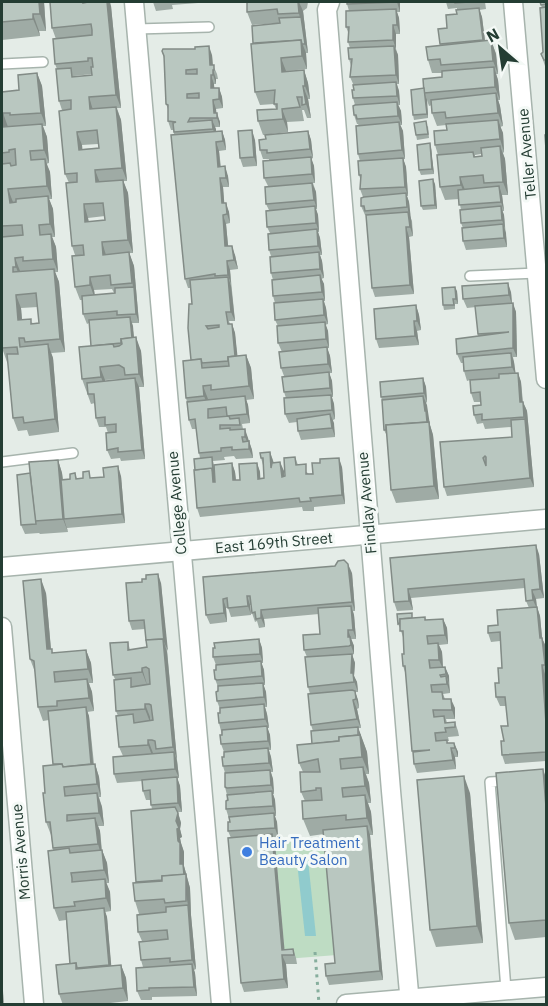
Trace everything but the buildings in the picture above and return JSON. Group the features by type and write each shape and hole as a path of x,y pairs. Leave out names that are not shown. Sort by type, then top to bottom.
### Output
{"street":[{"name":"College Avenue","path":"134,2 221,1005"},
{"name":"Findlay Avenue","path":"330,2 327,10 410,1002"},
{"name":"Teller Avenue","path":"513,2 546,379"},
{"name":"East 169th Street","path":"2,567 546,519"},
{"name":"Morris Avenue","path":"2,627 8,777 34,1005"},
{"path":"346,1005 410,1002 546,987"}],"lane":[{"path":"136,29 209,27"},
{"path":"2,64 43,62"},
{"path":"470,276 537,273"},
{"path":"2,462 73,453"},
{"path":"506,990 490,782 524,780"}],"path":[{"path":"315,952 319,1005"}],"green space":[{"path":"327,839 337,955 285,959 275,843"}],"water":[{"path":"308,860 316,936 305,936 297,862"}],"place":[{"name":"Hair Treatment Beauty Salon","path":"247,852"}]}
